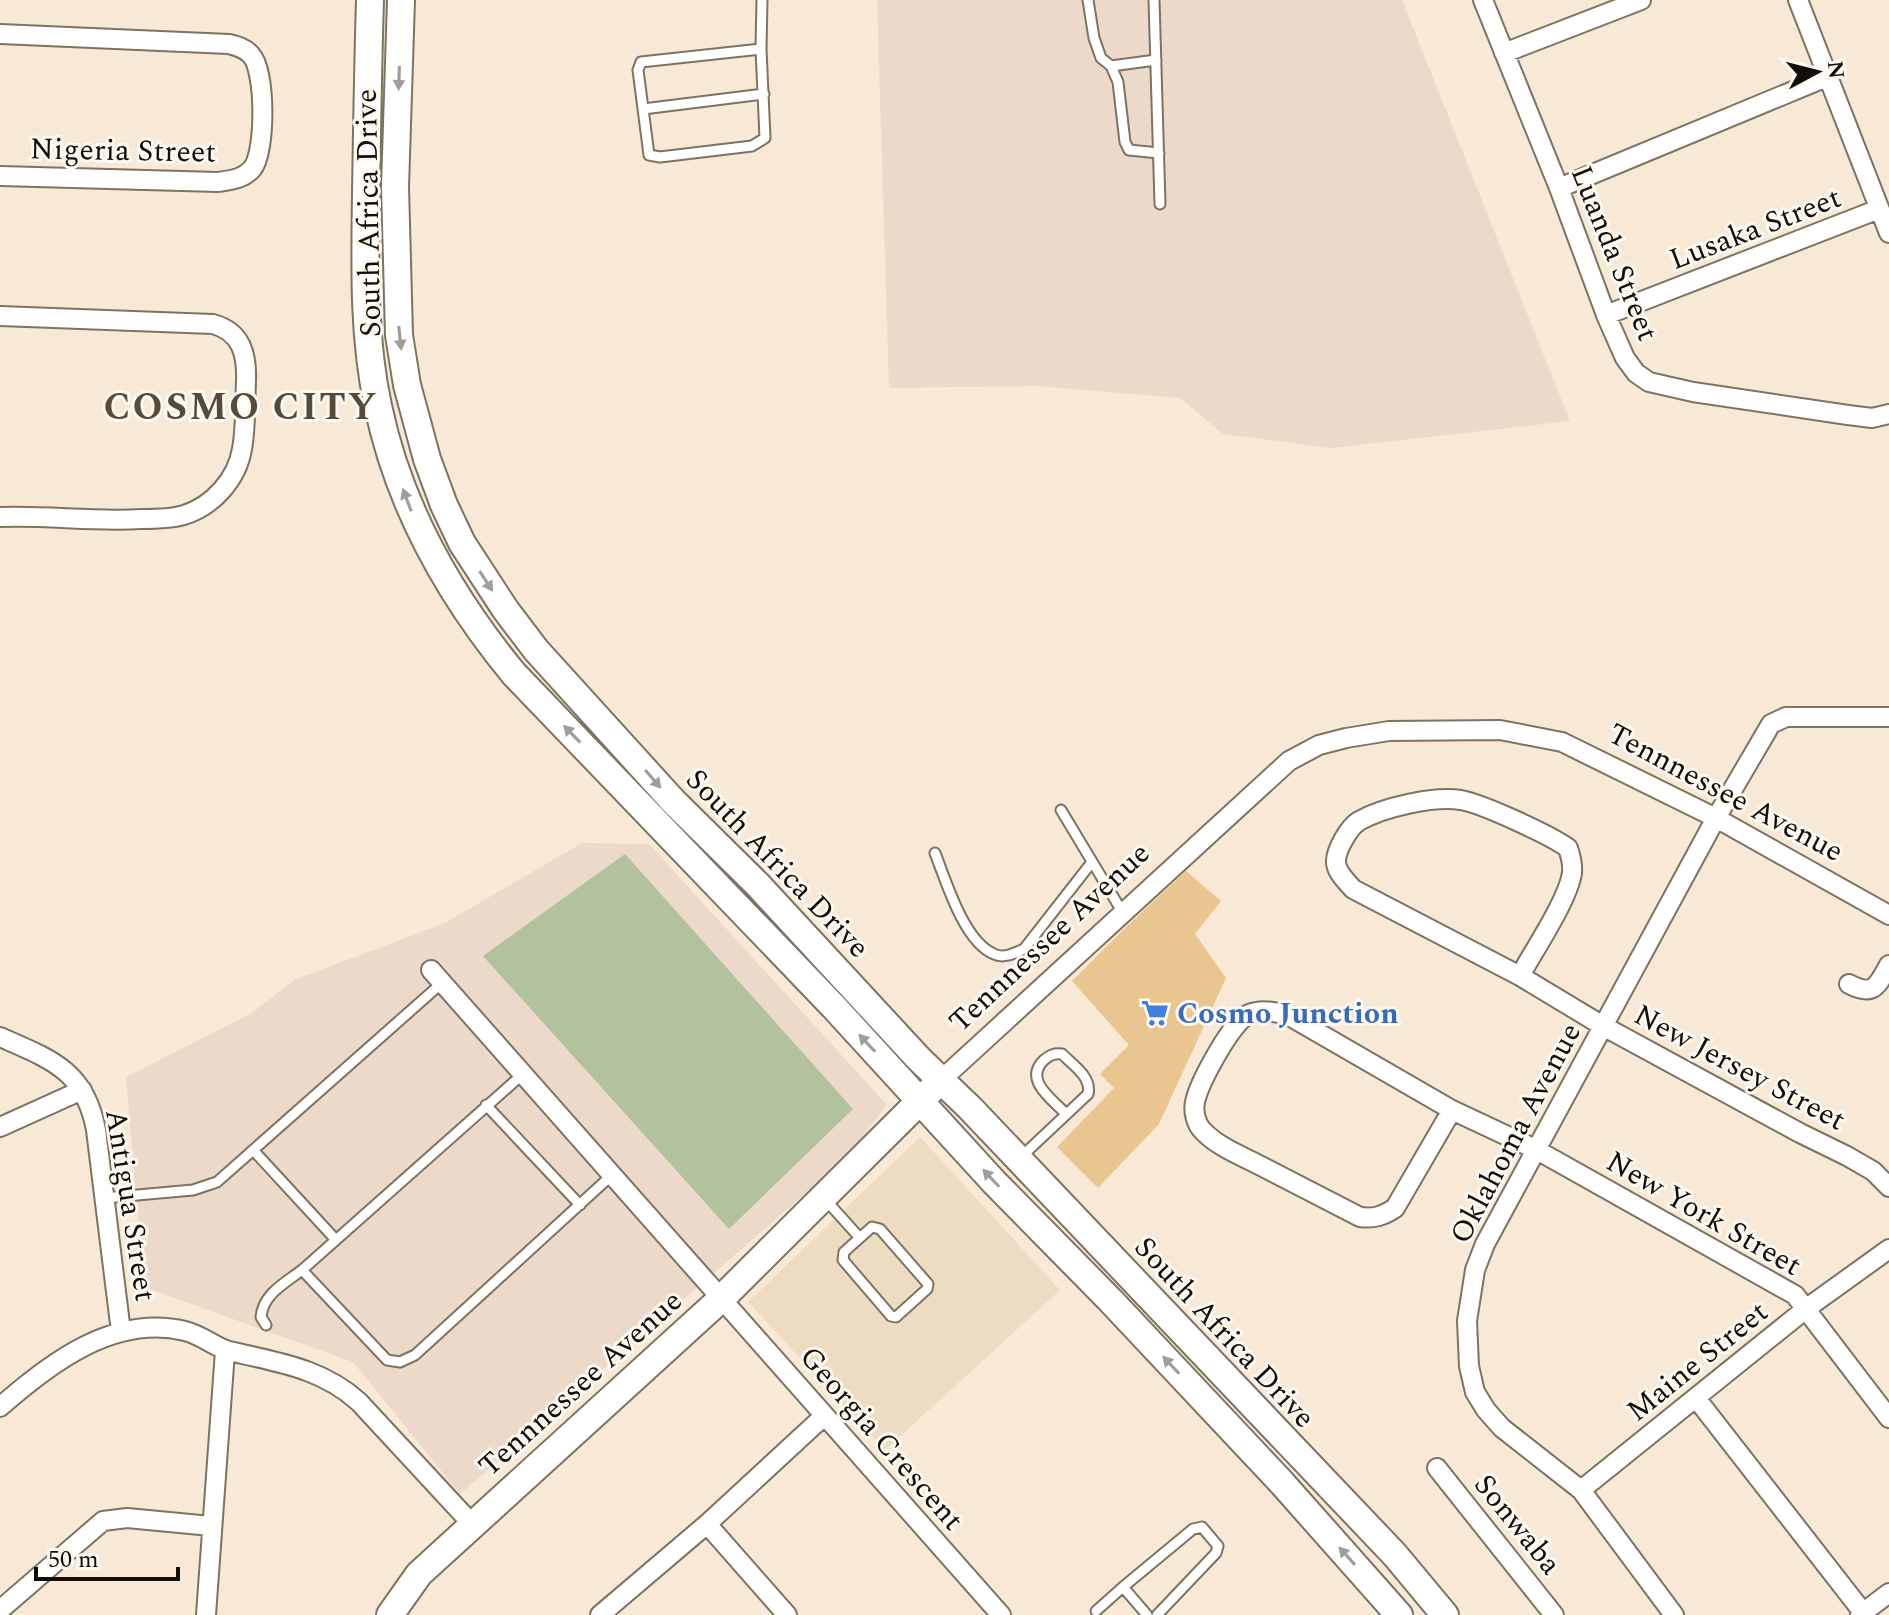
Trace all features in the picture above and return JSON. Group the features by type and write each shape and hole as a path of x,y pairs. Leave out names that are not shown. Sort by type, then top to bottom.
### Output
{"street":[{"name":"South Africa Drive","path":"370,0 364,289 366,330 378,408 393,462 426,544 470,616 514,674 833,1006 1271,1472 1399,1615"},
{"name":"South Africa Drive","path":"401,0 395,187 399,335 427,459 450,518 483,576 536,650 673,801 758,885 1395,1555 1445,1615"},
{"name":"Luanda Street","path":"1483,0 1559,188 1606,315 1625,358 1636,373 1649,382 1693,392 1872,418 1889,414"},
{"path":"1504,53 1641,0"},
{"path":"1798,0 1889,233"},
{"name":"Nigeria Street","path":"0,34 241,47 253,56 259,72 262,142 258,160 250,171 239,178 218,182 0,176"},
{"path":"1559,188 1829,76"},
{"name":"Lusaka Street","path":"1606,315 1879,209"},
{"path":"0,316 213,324 237,337 243,347 246,373 242,450 231,478 204,505 184,515 150,519 0,517"},
{"name":"Oklahoma Avenue","path":"1674,1615 1581,1490 1502,1428 1475,1392 1469,1366 1467,1321 1475,1270 1485,1244 1535,1149 1716,818 1771,724 1786,717 1889,717"},
{"name":"Tennnessee Avenue","path":"390,1615 419,1574 722,1298 941,1080 1289,761 1319,745 1389,731 1500,730 1562,742 1716,818 1889,915"},
{"name":"New Jersey Street","path":"1520,976 1566,892 1572,876 1568,848 1465,801 1407,804 1356,822 1341,845 1336,863 1343,879 1353,889 1520,976 1603,1026 1847,1156 1873,1171 1889,1187"},
{"path":"1849,984 1860,990 1871,990 1877,986 1889,965"},
{"name":"Georgia Crescent","path":"437,976 1001,1615"},
{"name":"New York Street","path":"1452,1110 1395,1208 1371,1219 1360,1217 1226,1148 1202,1130 1195,1117 1194,1104 1200,1086 1237,1024 1247,1014 1275,1011 1291,1017 1452,1110 1535,1149 1795,1295 1889,1418"},
{"name":"Antigua Street","path":"0,1037 61,1065 82,1090 93,1116 121,1332"},
{"path":"0,1127 82,1090"},
{"name":"Maine Street","path":"1581,1490 1807,1308 1889,1249"},
{"path":"0,1407 40,1373 90,1342 121,1332 168,1328 183,1331 199,1335 225,1351 268,1358 297,1367 342,1388 472,1524"},
{"path":"206,1615 225,1351"},
{"path":"1696,1398 1863,1614 1889,1593"},
{"path":"600,1615 707,1524 824,1416"},
{"name":"Sonwaba","path":"1437,1468 1554,1615"},
{"path":"0,1610 103,1521 127,1518 211,1526"},
{"path":"707,1524 787,1615"}],"lane":[{"path":"761,49 643,60 638,70 647,150 652,156 752,146 765,138 762,0"},
{"path":"1088,0 1094,38 1101,58 1111,66 1118,82 1125,142 1129,150 1159,153"},
{"path":"1154,0 1160,204"},
{"path":"1111,66 1156,60"},
{"path":"643,109 764,94"},
{"path":"1061,810 1123,913"},
{"path":"935,853 958,913 985,949 995,956 1010,955 1024,949 1092,862"},
{"path":"104,1198 205,1188 217,1182 254,1151 437,976"},
{"path":"1019,1159 1088,1094 1087,1079 1062,1054 1055,1053 1036,1069 1035,1076 1039,1085 1066,1114"},
{"path":"266,1325 261,1317 267,1297 302,1270 524,1073"},
{"path":"486,1105 580,1205"},
{"path":"254,1151 336,1240"},
{"path":"302,1270 387,1360 400,1362 415,1355 613,1174"},
{"path":"823,1197 859,1237"},
{"path":"872,1227 880,1229 928,1284 927,1289 898,1316 891,1316 844,1262 844,1252 859,1237 872,1227"},
{"path":"1096,1611 1193,1529 1202,1527 1218,1546 1216,1553 1157,1615"},
{"path":"1123,1587 1147,1615"}],"shaded area":[{"path":"877,0 1402,0 1570,421 1331,448 1223,434 1180,398 1036,386 889,388"},
{"path":"582,843 649,844 887,1105 845,1159 460,1494 353,1362 144,1287 126,1077 252,1013 294,980 445,923"},
{"path":"920,1137 1060,1290 885,1450 748,1302"}],"green space":[{"path":"625,854 853,1109 729,1229 483,956"}],"building":[{"name":"Cosmo Junction","path":"1186,871 1221,901 1195,934 1226,978 1159,1124 1098,1188 1057,1147 1114,1088 1100,1074 1129,1045 1072,981"}],"place":[{"name":"Cosmo Junction","path":"1155,1013"}],"district":[{"name":"COSMO CITY","path":"241,406"}]}
